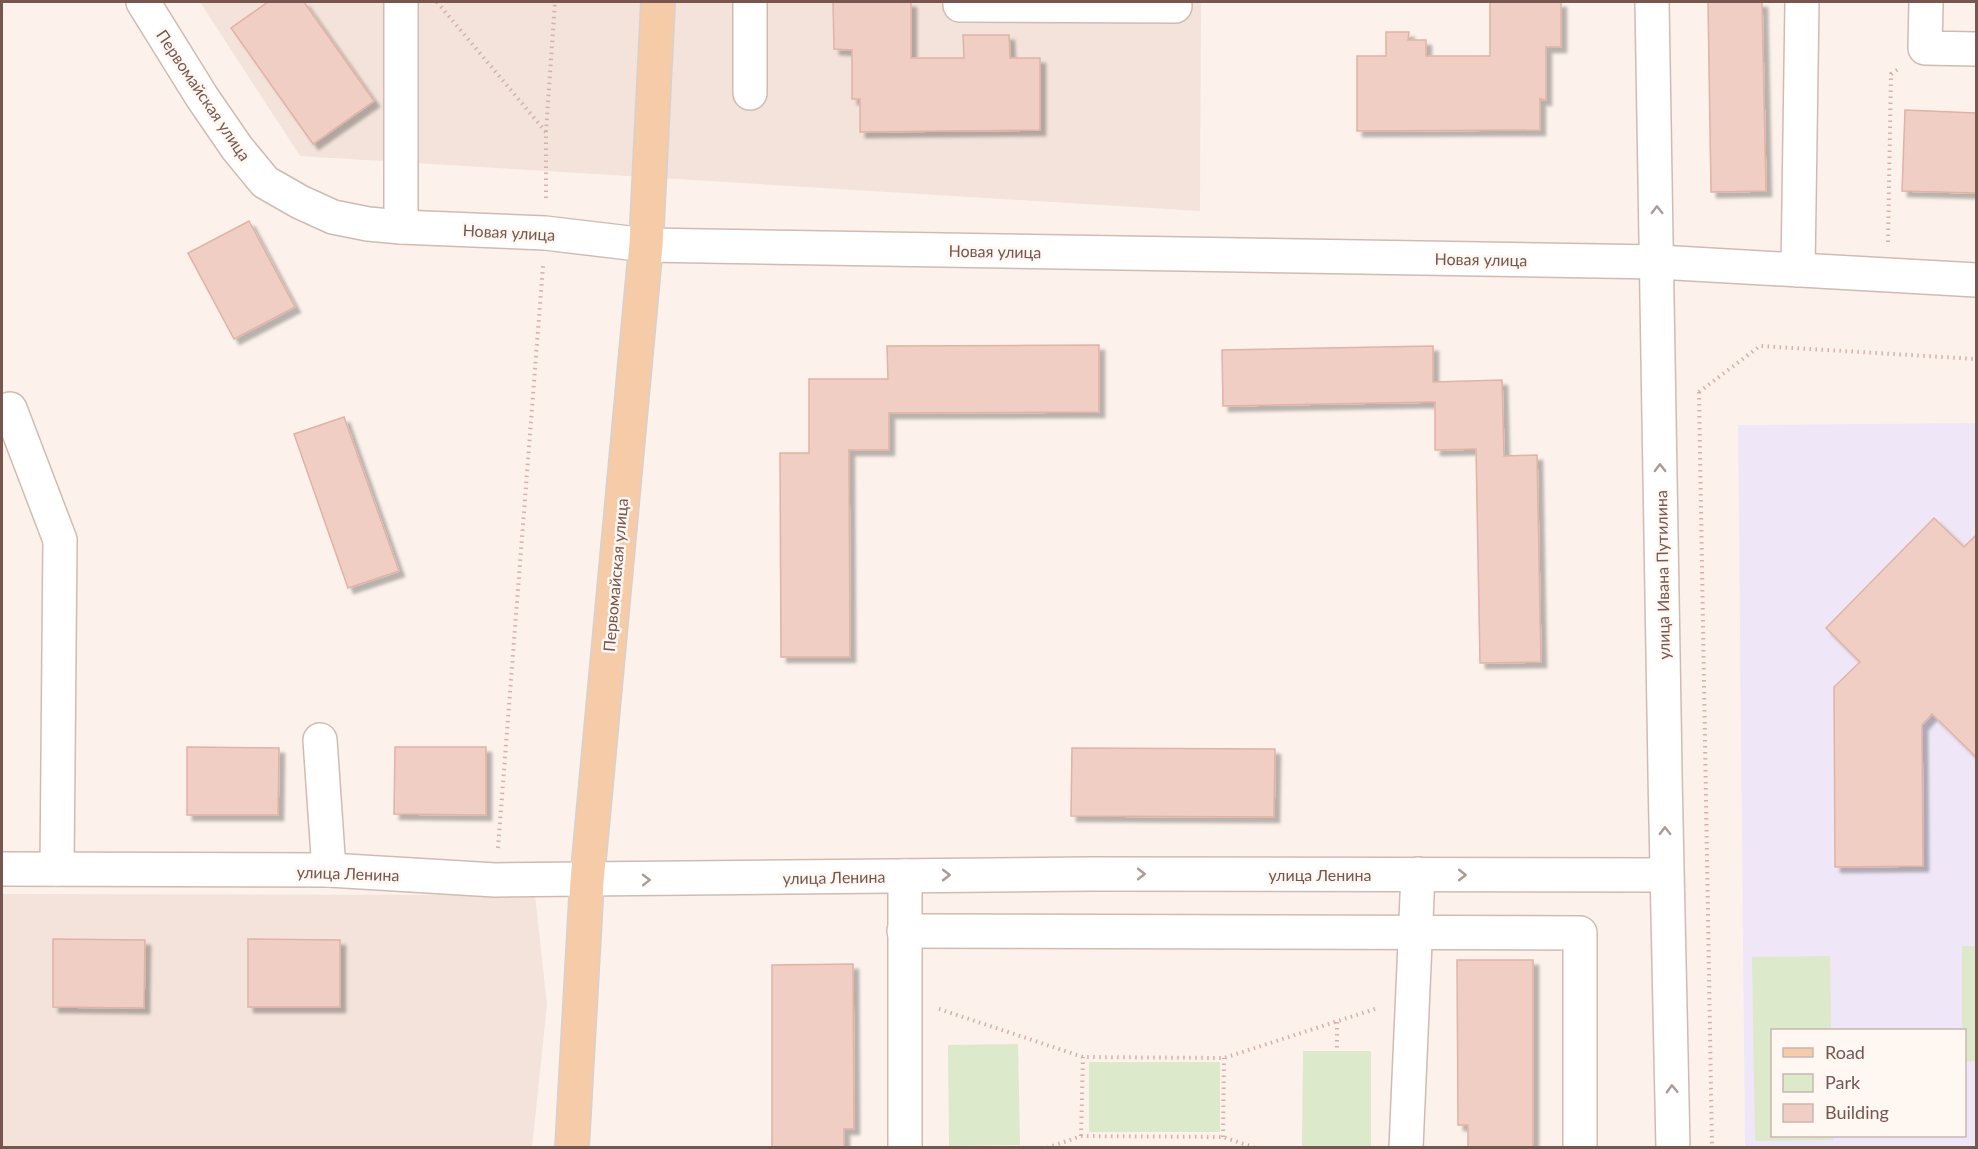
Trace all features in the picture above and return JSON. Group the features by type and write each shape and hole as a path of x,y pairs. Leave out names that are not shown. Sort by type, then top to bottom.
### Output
{"main road":[{"name":"Первомайская улица","path":"572,1148 587,881 646,245 658,2"}],"street":[{"name":"Первомайская улица","path":"143,2 202,97 237,148 265,182 333,217"},
{"path":"401,2 401,227"},
{"path":"750,2 750,93"},
{"path":"960,2 960,5 1175,6"},
{"name":"улица Ивана Путилина","path":"1652,2 1658,262 1666,875 1673,1148"},
{"path":"1798,270 1802,2"},
{"path":"1926,2 1925,48 1977,49"},
{"name":"Новая улица","path":"333,217 368,224 401,227 545,233 646,245 1658,262 1977,280"},
{"path":"9,409 60,540 57,869"},
{"path":"320,740 329,870"},
{"name":"улица Ленина","path":"2,869 329,870 495,880 587,881 905,876 1666,875"},
{"path":"1406,1148 1418,874"},
{"path":"905,876 905,1148"},
{"path":"904,931 1580,933 1580,1148"}],"path":[{"path":"436,2 546,132"},
{"path":"495,880 545,233 546,132 555,2"},
{"path":"1888,275 1891,74 1925,48"},
{"path":"1659,393 1699,392 1760,346 1977,359"},
{"path":"1699,392 1712,1148"},
{"path":"904,998 1083,1057 1224,1058 1413,997"},
{"path":"1337,1021 1337,1051"},
{"path":"1081,1136 1083,1057"},
{"path":"1224,1058 1224,1137"},
{"path":"1047,1148 1081,1136 1224,1137 1256,1148"}],"shaded area":[{"path":"200,2 1201,2 1200,211 300,156"},
{"path":"1976,423 1976,1147 1745,1147 1738,425"},
{"path":"2,894 535,895 547,1005 532,1147 2,1148"}],"green space":[{"path":"1962,946 1976,946 1976,1061 1966,1062 1966,1029 1962,1029"},
{"path":"1830,956 1831,1029 1771,1029 1771,1137 1833,1137 1833,1140 1755,1141 1752,957"},
{"path":"1018,1044 1020,1145 949,1146 948,1045"},
{"path":"1303,1051 1371,1051 1371,1147 1302,1147"},
{"path":"1089,1062 1220,1062 1220,1132 1089,1132"}],"building":[{"path":"268,2 304,2 374,101 313,144 231,28"},
{"path":"833,2 911,2 911,58 964,58 963,35 1009,35 1010,58 1040,58 1040,130 860,132 860,99 852,99 852,50 834,49"},
{"path":"1490,2 1561,2 1561,47 1546,47 1546,100 1540,99 1540,130 1357,131 1357,56 1386,56 1386,32 1409,32 1408,40 1426,40 1426,56 1490,56"},
{"path":"1708,2 1762,2 1766,191 1711,192"},
{"path":"1905,110 1976,113 1976,193 1902,191"},
{"path":"249,221 295,307 234,339 188,253"},
{"path":"1099,345 1099,412 889,413 889,450 849,450 850,657 781,657 780,453 809,453 809,379 888,379 887,346"},
{"path":"1433,346 1433,382 1502,380 1504,456 1537,455 1541,662 1480,663 1476,449 1435,450 1435,402 1223,406 1222,350"},
{"path":"344,417 399,571 348,588 294,434"},
{"path":"1934,518 1964,547 1976,535 1976,757 1932,714 1922,725 1923,866 1835,867 1834,687 1860,662 1826,628"},
{"path":"187,747 279,748 278,815 187,815"},
{"path":"395,747 486,747 486,815 394,814"},
{"path":"1072,748 1275,749 1274,817 1071,816"},
{"path":"53,939 145,940 144,1008 53,1007"},
{"path":"248,939 340,940 340,1007 248,1007"},
{"path":"1457,960 1533,960 1533,1148 1468,1148 1468,1125 1458,1125"},
{"path":"853,964 854,1129 844,1129 844,1148 772,1148 772,965"}]}
